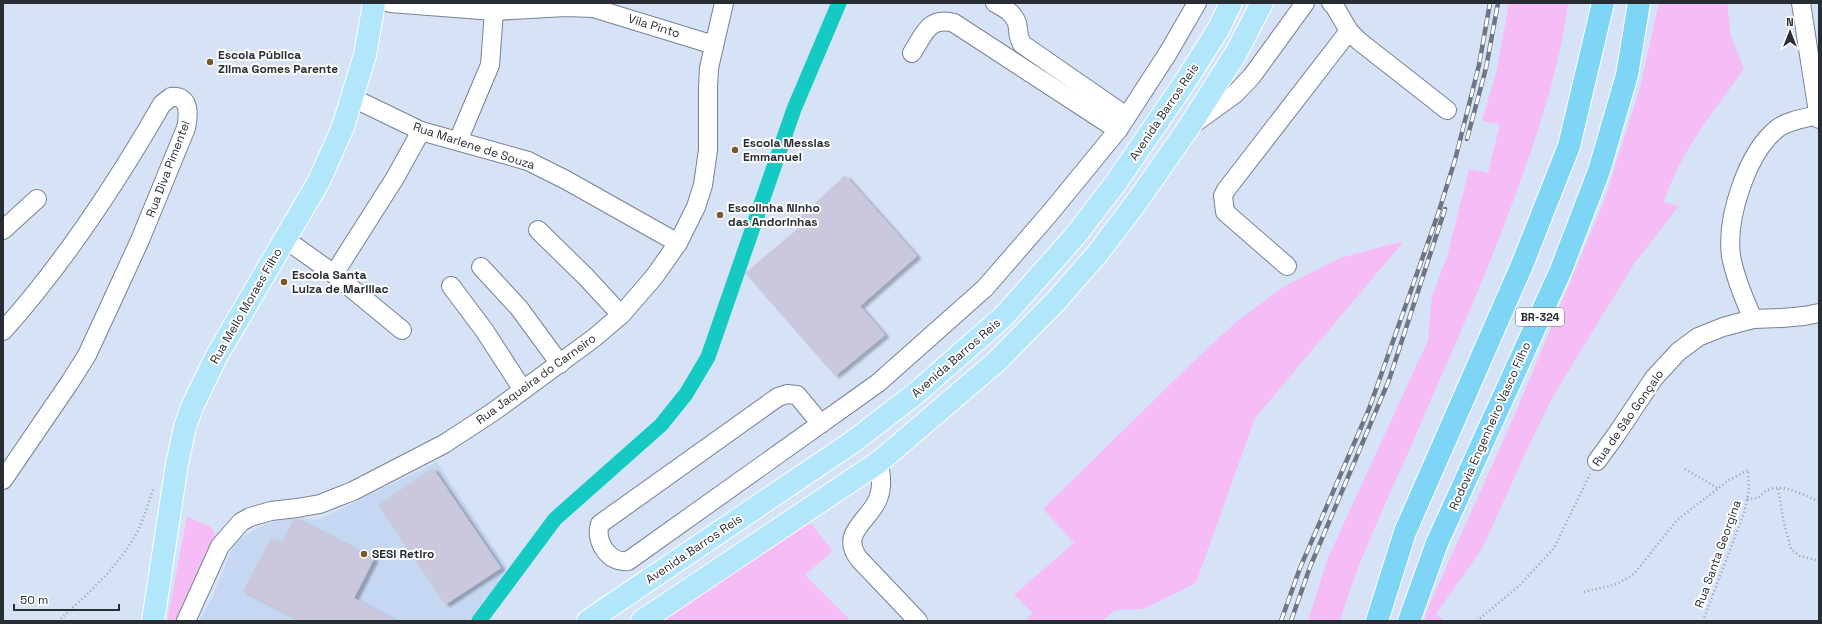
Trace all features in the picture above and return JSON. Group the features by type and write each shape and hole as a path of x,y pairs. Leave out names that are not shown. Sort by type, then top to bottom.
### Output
{"highway":[{"name":"BR-324","path":"1377,621 1405,532 1522,265 1569,146 1603,3"},
{"name":"Rodovia Engenheiro Vasco Filho","path":"1409,621 1437,543 1561,270 1599,171 1627,75 1640,3"}],"main road":[{"name":"Rua Mello Moraes Filho","path":"153,621 177,464 185,427 192,407 202,382 319,180 343,126 352,98 365,55 374,3"},
{"name":"Avenida Barros Reis","path":"588,621 854,441 915,394 1004,316 1075,236 1115,184 1185,82 1219,28 1231,3"},
{"path":"647,618 879,462 997,361 1056,301 1098,253 1189,127 1236,53 1262,3"}],"street":[{"name":"Vila Pinto","path":"390,3 494,11 566,7 593,8 714,45"},
{"name":"Rua Jaqueira do Carneiro","path":"186,621 220,546 241,522 250,517 271,511 320,504 353,491 444,444 493,412 560,364 620,315 662,267 678,243 696,207 707,167 708,87 714,45 724,3"},
{"path":"995,3 1014,16 1018,37 1022,44 1122,123"},
{"path":"821,424 797,395 787,394 778,397 600,524 597,532 598,540 614,560 621,562 628,561 821,424 878,383 985,288 1050,213 1122,123 1168,53 1197,3"},
{"path":"1189,127 1235,94 1252,76 1305,3"},
{"path":"1330,3 1335,7 1349,31 1359,41 1447,110"},
{"path":"1754,319 1742,295 1731,254 1732,228 1741,190 1751,162 1764,144 1779,128 1787,124 1819,117 1801,3"},
{"path":"458,141 490,65 494,11"},
{"path":"912,53 928,27 936,22 945,21 954,23 1122,123"},
{"path":"1287,266 1225,212 1223,196 1226,190 1349,31"},
{"name":"Rua Diva Pimentel","path":"3,331 47,280 93,215 127,164 162,104 171,97 183,100 188,109 186,128 112,302 86,355 70,382 3,480"},
{"name":"Rua Marlene de Souza","path":"352,98 421,131 528,161 566,180 678,243"},
{"path":"334,274 395,178 421,131"},
{"path":"3,230 37,199"},
{"path":"538,230 586,277 620,315"},
{"path":"285,239 334,274 402,330"},
{"path":"481,267 519,308 560,364"},
{"path":"451,286 484,330 523,390"},
{"name":"Rua de São Gonçalo","path":"1597,461 1654,378 1678,352 1698,337 1724,326 1754,319 1804,316 1819,313"},
{"path":"879,462 882,485 878,500 856,529 852,538 852,545 854,553 859,559 918,621"}],"path":[{"name":"Rua de São Gonçalo","path":"1476,621 1519,586 1554,548 1597,461"},
{"path":"1584,592 1617,584 1634,574 1677,520 1719,488 1685,469"},
{"name":"Rua Santa Georgina","path":"1703,621 1744,513 1749,490 1748,470 1729,480 1719,488"},
{"path":"1747,499 1758,499 1769,489 1786,488 1819,501"},
{"path":"1778,489 1784,523 1791,549 1800,556 1819,561"},
{"path":"58,621 82,600 128,549 137,533 148,507"}],"shaded area":[{"path":"1509,3 1568,3 1555,73 1534,141 1506,220 1478,291 1369,541 1353,581 1340,621 1308,621 1328,558 1428,340 1432,296 1447,257 1469,169 1488,173 1500,124 1482,121 1497,69"},
{"path":"1659,3 1727,3 1731,36 1744,69 1698,133 1679,166 1664,202 1679,206 1634,264 1551,400 1482,549 1436,614 1445,621 1424,621 1431,601 1509,428 1604,201 1640,88"},
{"path":"1404,241 1255,418 1196,583 1143,609 1115,610 1102,621 1025,621 1033,613 1014,595 1074,543 1043,509 1236,322 1285,286 1340,258"},
{"name":"SESI Retiro","path":"437,462 507,567 486,603 472,621 199,621 213,596 235,541 266,524 295,517 318,520"},
{"path":"187,517 210,526 216,536 193,581 177,621 167,621"},
{"path":"808,520 833,551 805,575 851,621 659,621"}],"building":[{"path":"845,175 917,256 860,306 885,335 835,376 745,273 801,226 796,221"},
{"path":"433,468 501,568 445,605 378,505"},
{"path":"294,519 297,519 374,559 354,598 397,621 301,621 243,591 271,538 281,543"}],"waterway":[{"path":"479,621 555,519 661,425 686,394 708,357 794,109 839,3"}],"railway":[{"path":"1281,621 1300,568 1369,409 1438,214 1455,160 1479,65 1490,3"},
{"path":"1467,139 1486,68 1498,3"},
{"path":"1291,621 1310,567 1389,380 1445,209"}],"place":[{"name":"Escola Pública Zilma Gomes Parente","path":"210,62"},
{"name":"Escola Messias Emmanuel","path":"735,150"},
{"name":"Escolinha Ninho das Andorinhas","path":"720,215"},
{"name":"Escola Santa Luiza de Marillac","path":"284,282"},
{"name":"SESI Retiro","path":"364,554"}]}
